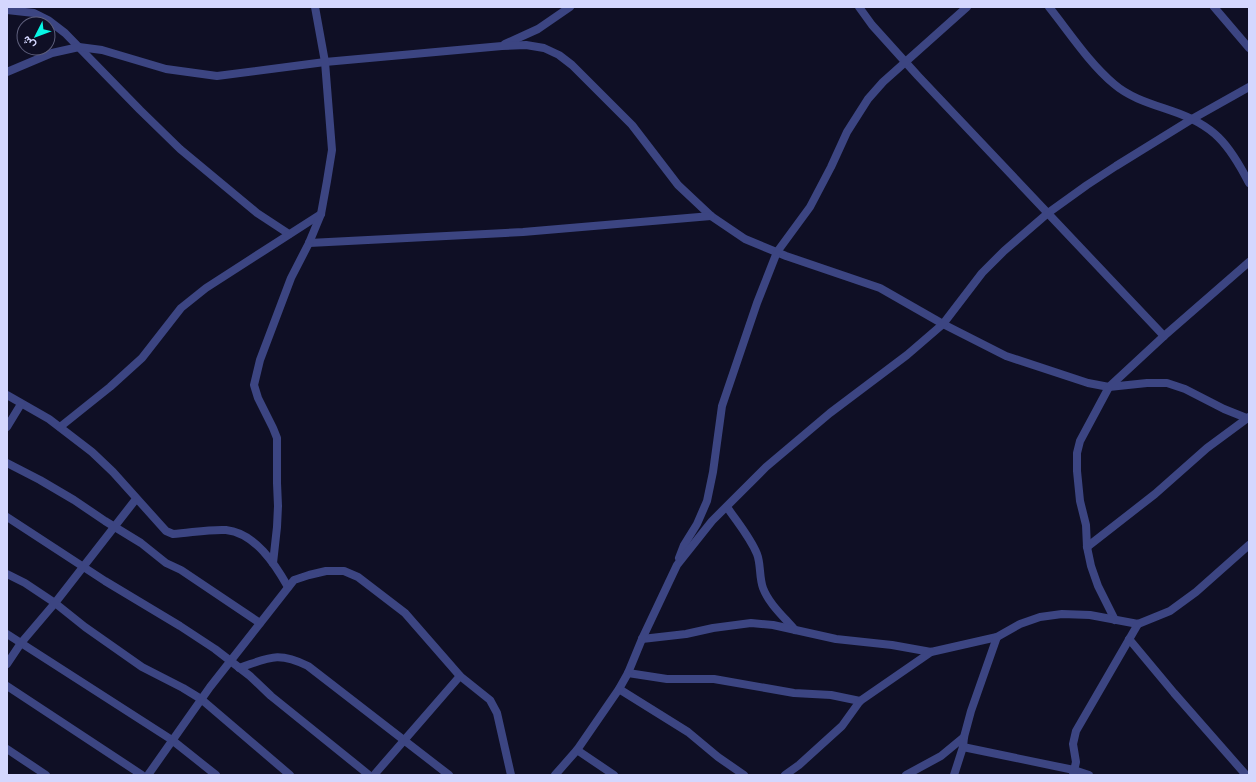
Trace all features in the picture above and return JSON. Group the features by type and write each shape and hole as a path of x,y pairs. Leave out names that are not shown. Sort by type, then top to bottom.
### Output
{"street":[{"path":"273,563 278,513 277,438 258,398 254,385 260,360 291,278 309,243 321,214 332,150 325,62 315,7"},
{"path":"502,46 538,28 570,7"},
{"path":"859,7 872,25 906,63 1164,336"},
{"path":"555,775 577,750 628,674 684,545 697,524 706,501 713,472 722,406 757,303 777,252 810,206 831,167 847,132 868,99 883,82 967,7"},
{"path":"1049,7 1093,63 1114,84 1133,97 1192,119 1220,138 1235,157 1249,183"},
{"path":"1214,7 1249,48"},
{"path":"7,10 34,13 48,20 65,33 180,149 257,213 290,234"},
{"path":"7,72 52,53 79,47 102,50 166,68 217,76 325,62 502,46 526,45 544,48 563,58 632,125 678,185 711,216 745,239 777,252 880,288 943,324 1006,356 1088,383 1109,387 1147,383 1167,383 1185,389 1224,409 1248,418"},
{"path":"677,564 712,521 766,467 799,438 943,324 982,273 1004,251 1048,213 1087,185 1192,119 1249,86"},
{"path":"60,427 110,387 142,358 181,308 206,288 321,214"},
{"path":"309,243 523,232 711,216"},
{"path":"1115,620 1098,586 1091,566 1087,547 1086,525 1080,501 1077,471 1077,453 1080,441 1109,387 1164,336 1249,262"},
{"path":"7,395 38,412 92,452 113,472 166,531 173,534 227,530 238,534 250,540 265,553 288,587"},
{"path":"7,427 21,404"},
{"path":"1087,547 1155,494 1207,448 1248,418"},
{"path":"7,463 64,494 141,543 166,563 181,570 260,623"},
{"path":"7,664 21,643 55,603 136,499"},
{"path":"727,507 753,545 758,557 763,588 770,601 795,630"},
{"path":"7,517 105,581 180,626 230,660 271,696 369,775"},
{"path":"786,775 842,726 860,701 930,652 997,637 1020,624 1040,618 1062,614 1090,615 1138,624 1170,611 1196,592 1249,545"},
{"path":"148,775 230,660 294,580 326,571 344,571 358,577 405,613 460,676 490,700 497,714 511,775"},
{"path":"7,574 25,583 55,603 85,627 142,667 201,699 290,775"},
{"path":"642,639 686,634 713,628 751,623 773,625 836,639 892,645 930,652"},
{"path":"1074,772 1076,762 1072,744 1076,731 1138,624"},
{"path":"7,634 172,740 216,775"},
{"path":"954,775 963,747 964,737 972,710 997,637"},
{"path":"1129,639 1246,775"},
{"path":"239,668 272,657 293,659 308,666 449,775"},
{"path":"628,674 667,679 714,679 794,693 831,695 860,701"},
{"path":"374,775 460,676"},
{"path":"7,686 142,775"},
{"path":"619,689 688,732 718,757 744,775"},
{"path":"906,775 941,756 964,737"},
{"path":"963,747 1089,775"},
{"path":"7,749 46,775"},
{"path":"577,750 614,775"}]}
